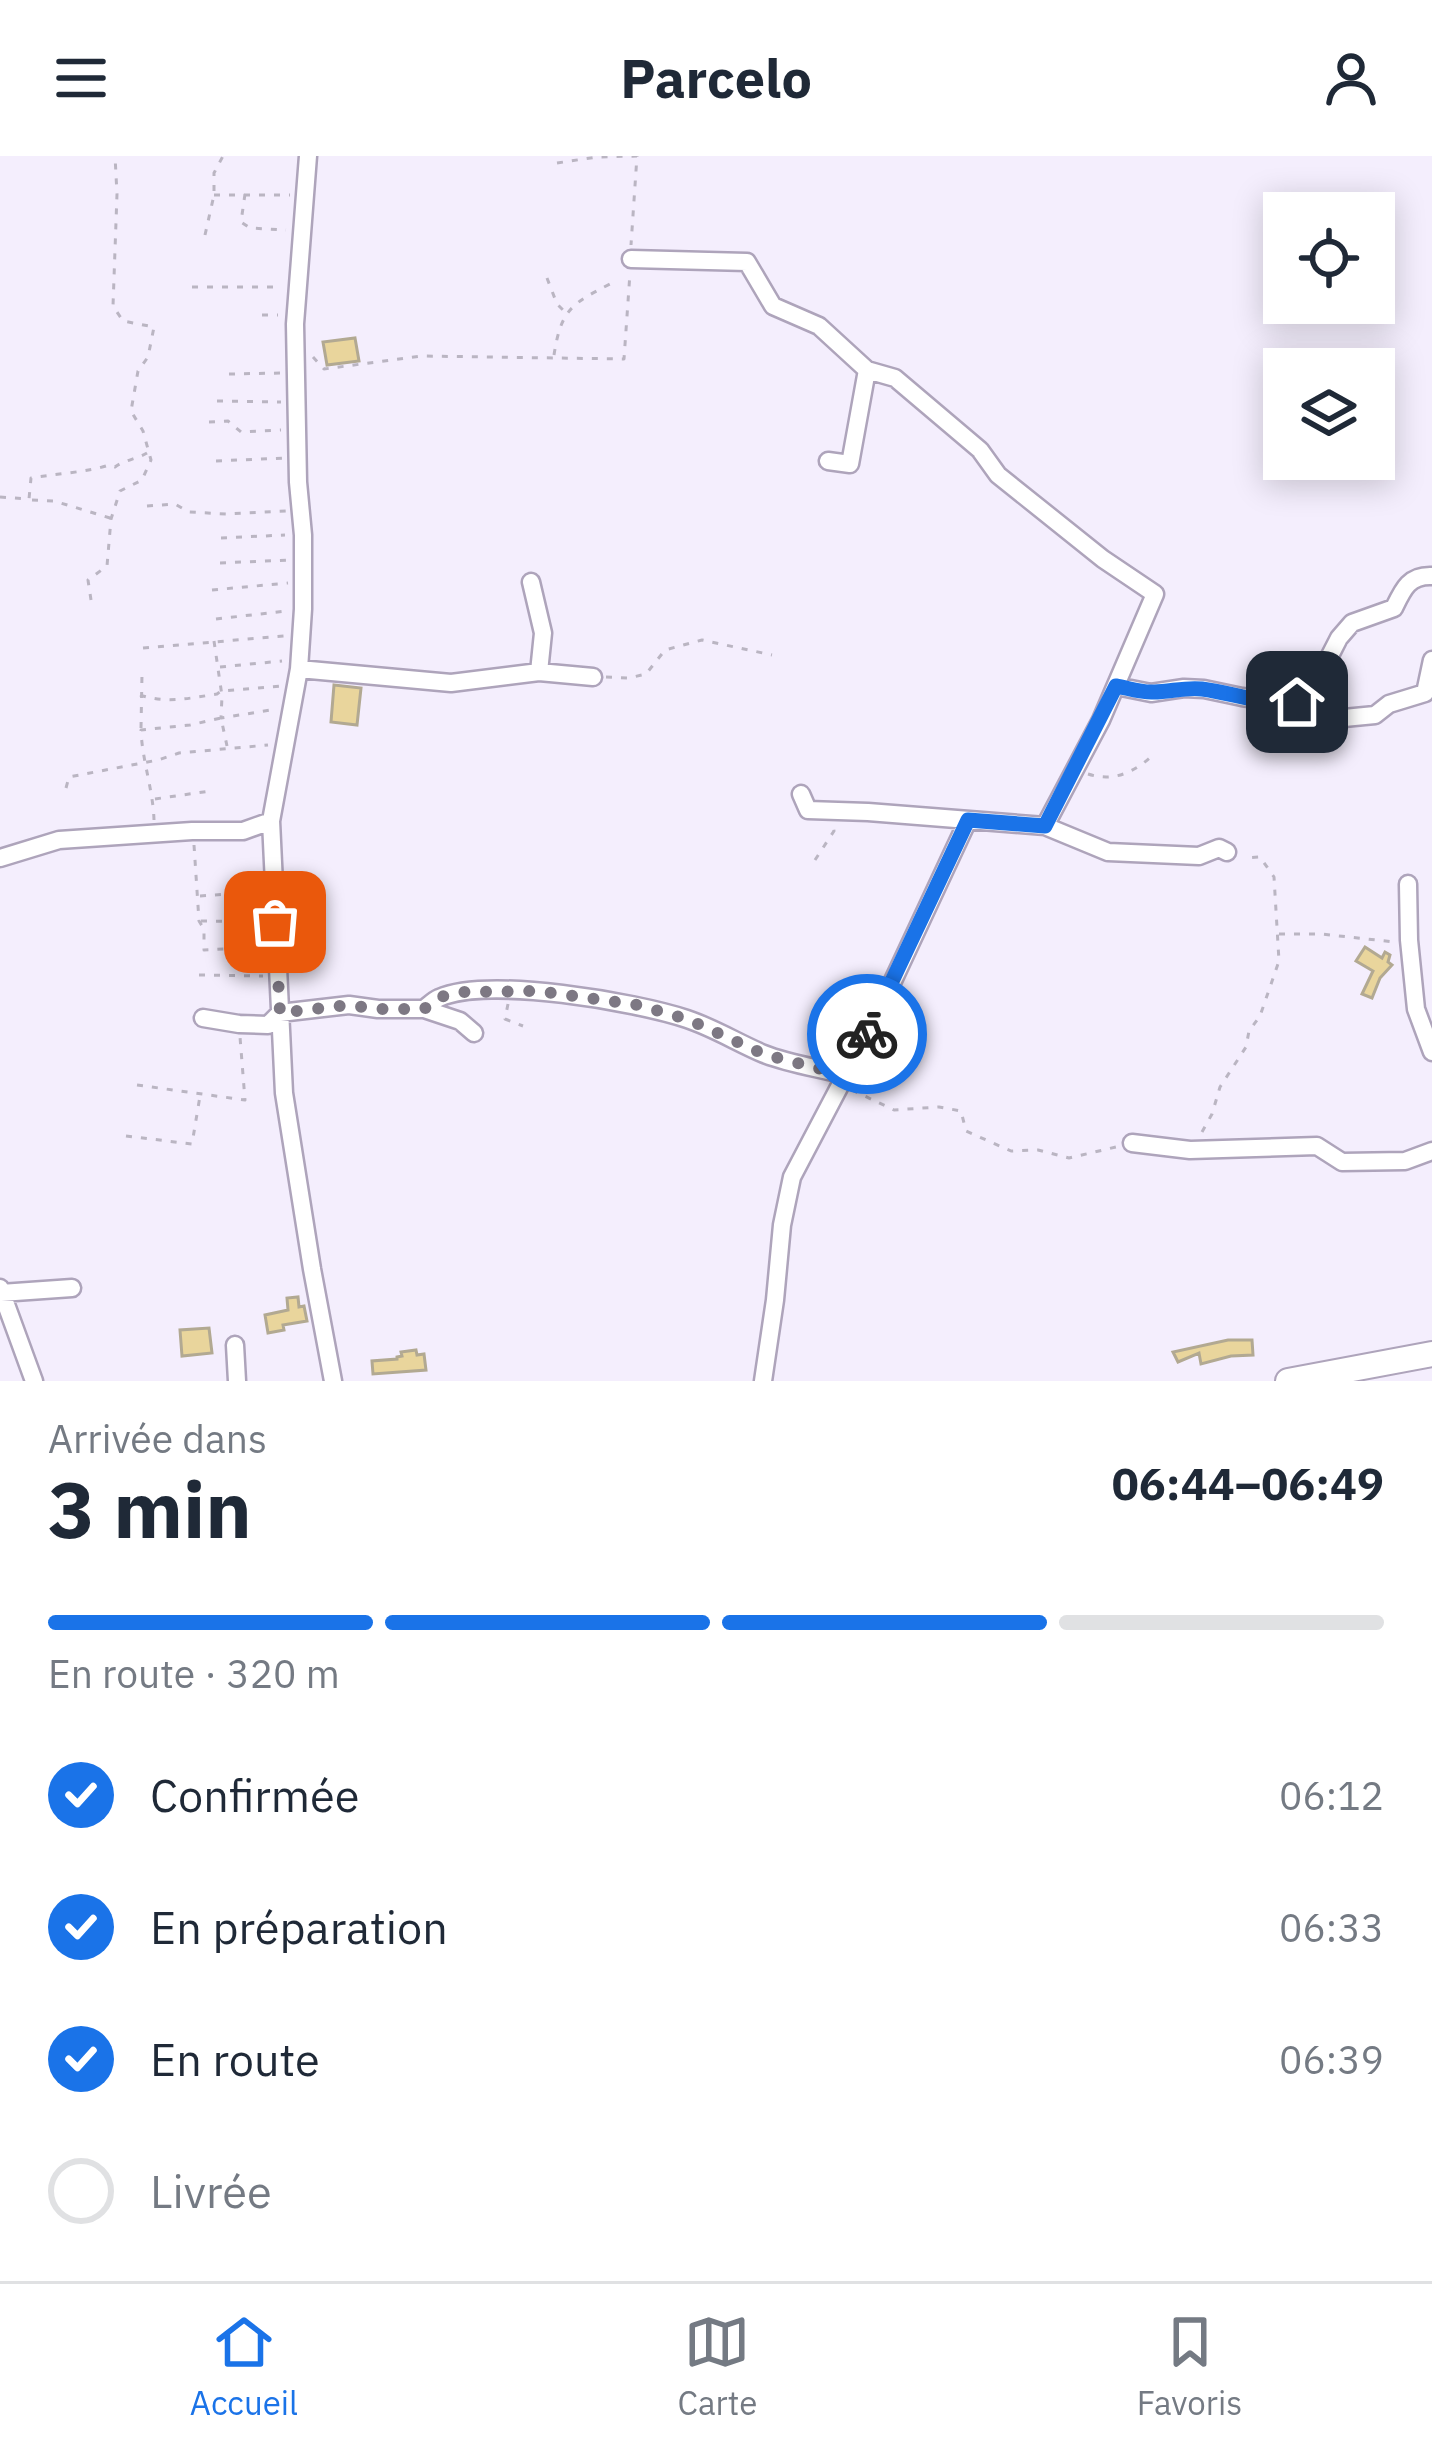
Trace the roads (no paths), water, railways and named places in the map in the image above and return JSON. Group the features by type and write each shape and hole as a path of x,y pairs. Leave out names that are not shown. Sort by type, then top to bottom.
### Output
{"highway":[{"path":"1288,1381 1432,1354"}],"street":[{"path":"308,156 296,314 302,635 272,820 284,1093 333,1381"},
{"path":"631,259 747,262 773,306 819,326 867,370 895,378 980,450 1010,485 1155,594 1116,686 1045,826"},
{"path":"828,461 850,464 867,370"},
{"path":"1289,704 1297,702 1320,675 1352,623 1394,608 1405,586 1418,575 1432,576"},
{"path":"531,582 543,633 539,672"},
{"path":"1116,686 1150,693 1204,689 1344,718 1375,715 1389,704 1426,693 1432,660"},
{"path":"298,671 451,683 539,672 592,677"},
{"path":"801,794 808,810 1045,826 1108,852 1199,856 1219,848 1227,852"},
{"path":"0,858 59,840 243,831 272,820"},
{"path":"763,1381 792,1177 878,1015 968,820"},
{"path":"1408,884 1416,1010 1432,1052"},
{"path":"424,1009 440,997 508,990 638,1005 687,1019 766,1055 843,1080"},
{"path":"203,1018 268,1025 280,1013 349,1005 424,1009 460,1021 474,1033"},
{"path":"1132,1144 1176,1149 1317,1146 1342,1162 1406,1160 1432,1151"},
{"path":"34,1381 1,1291 72,1288"},
{"path":"235,1345 237,1381"}]}
